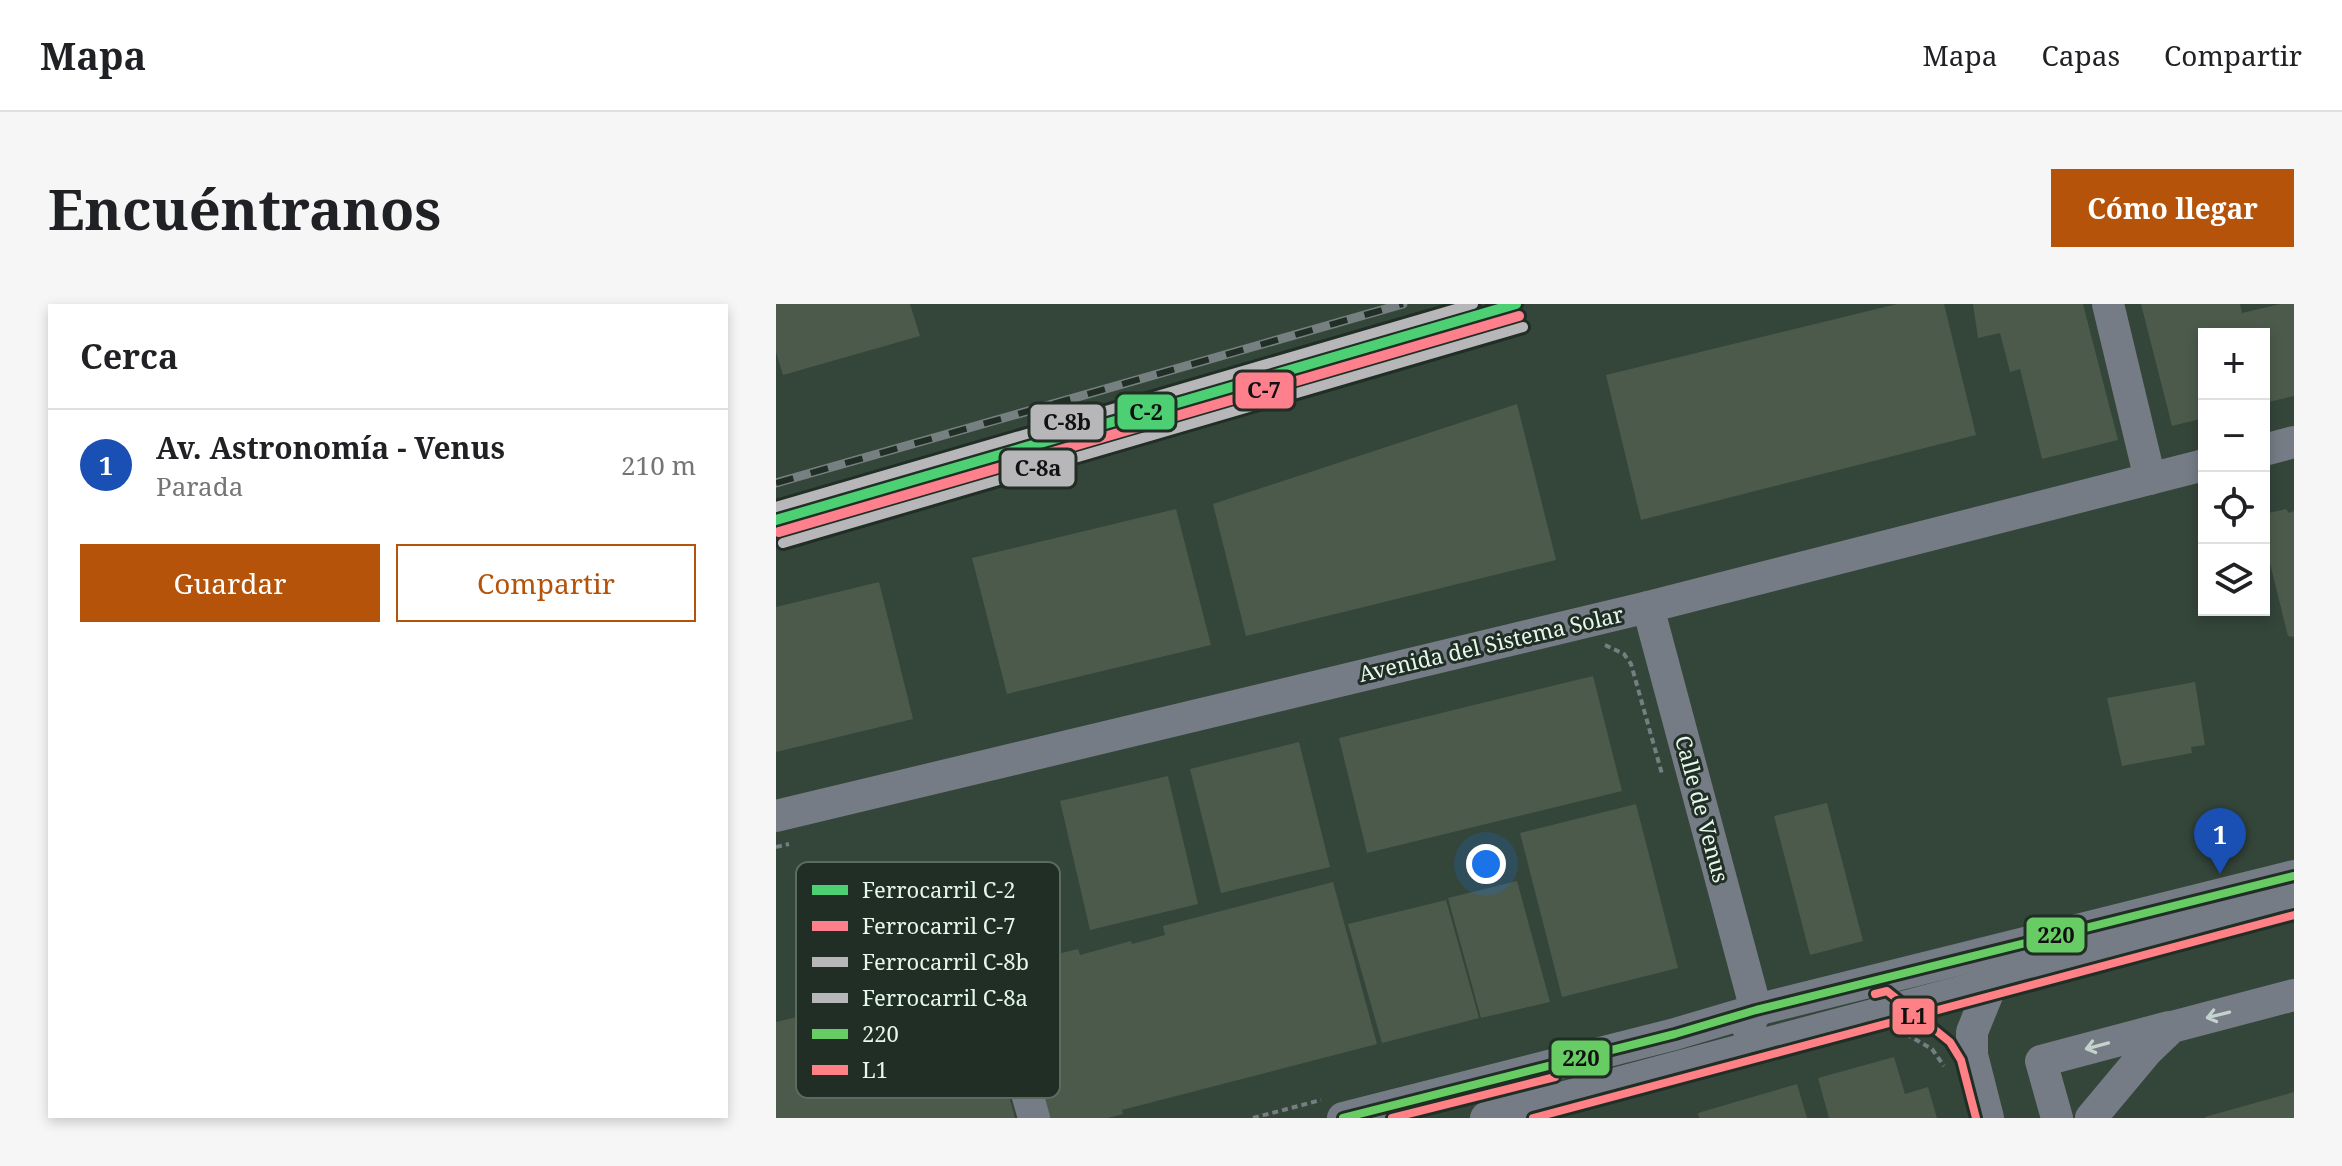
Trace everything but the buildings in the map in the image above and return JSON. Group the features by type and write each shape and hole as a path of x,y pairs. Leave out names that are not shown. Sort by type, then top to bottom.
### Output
{"street":[{"path":"2108,304 2150,479"},
{"path":"2270,448 2294,442"},
{"name":"Avenida del Sistema Solar","path":"776,816 1648,607 2198,467"},
{"name":"Calle de Venus","path":"1648,607 1756,1010"},
{"path":"1343,1118 1675,1034 1756,1010 2294,876"},
{"path":"1486,1118 2294,903"},
{"path":"1890,978 1959,1034 1959,1063 1988,1118"},
{"path":"1959,1063 1992,983"},
{"path":"2057,1118 2041,1061 2294,995"},
{"path":"1756,1010 1770,1022 1798,1034"},
{"path":"1718,1056 1743,1035 1754,1021 1756,1010"},
{"path":"2091,1118 2147,1051 2172,1027"},
{"path":"1423,1118 1446,1098 1480,1082"},
{"path":"1028,1098 1034,1118"}],"path":[{"path":"1600,644 1624,654 1631,664 1665,787"},
{"path":"1901,1032 1959,1063"}],"railway":[{"path":"776,483 1403,304"}],"rail line":[{"name":"C-8b","path":"776,507 1473,304"},
{"name":"C-2","path":"776,520 1516,304"},
{"name":"C-7","path":"779,532 1519,316"},
{"name":"C-8a","path":"783,543 1523,327"}],"transit line":[{"name":"220","path":"1343,1118 1675,1034 1756,1010 2294,876"},
{"name":"L1","path":"1533,1118 2294,915"},
{"name":"L1","path":"1875,994 1887,991 1950,1042 1961,1060 1976,1118"},
{"name":"L1","path":"1392,1118 1555,1077"}],"place":[{"name":"Av. Astronomía - Venus","path":"2220,874"}]}
